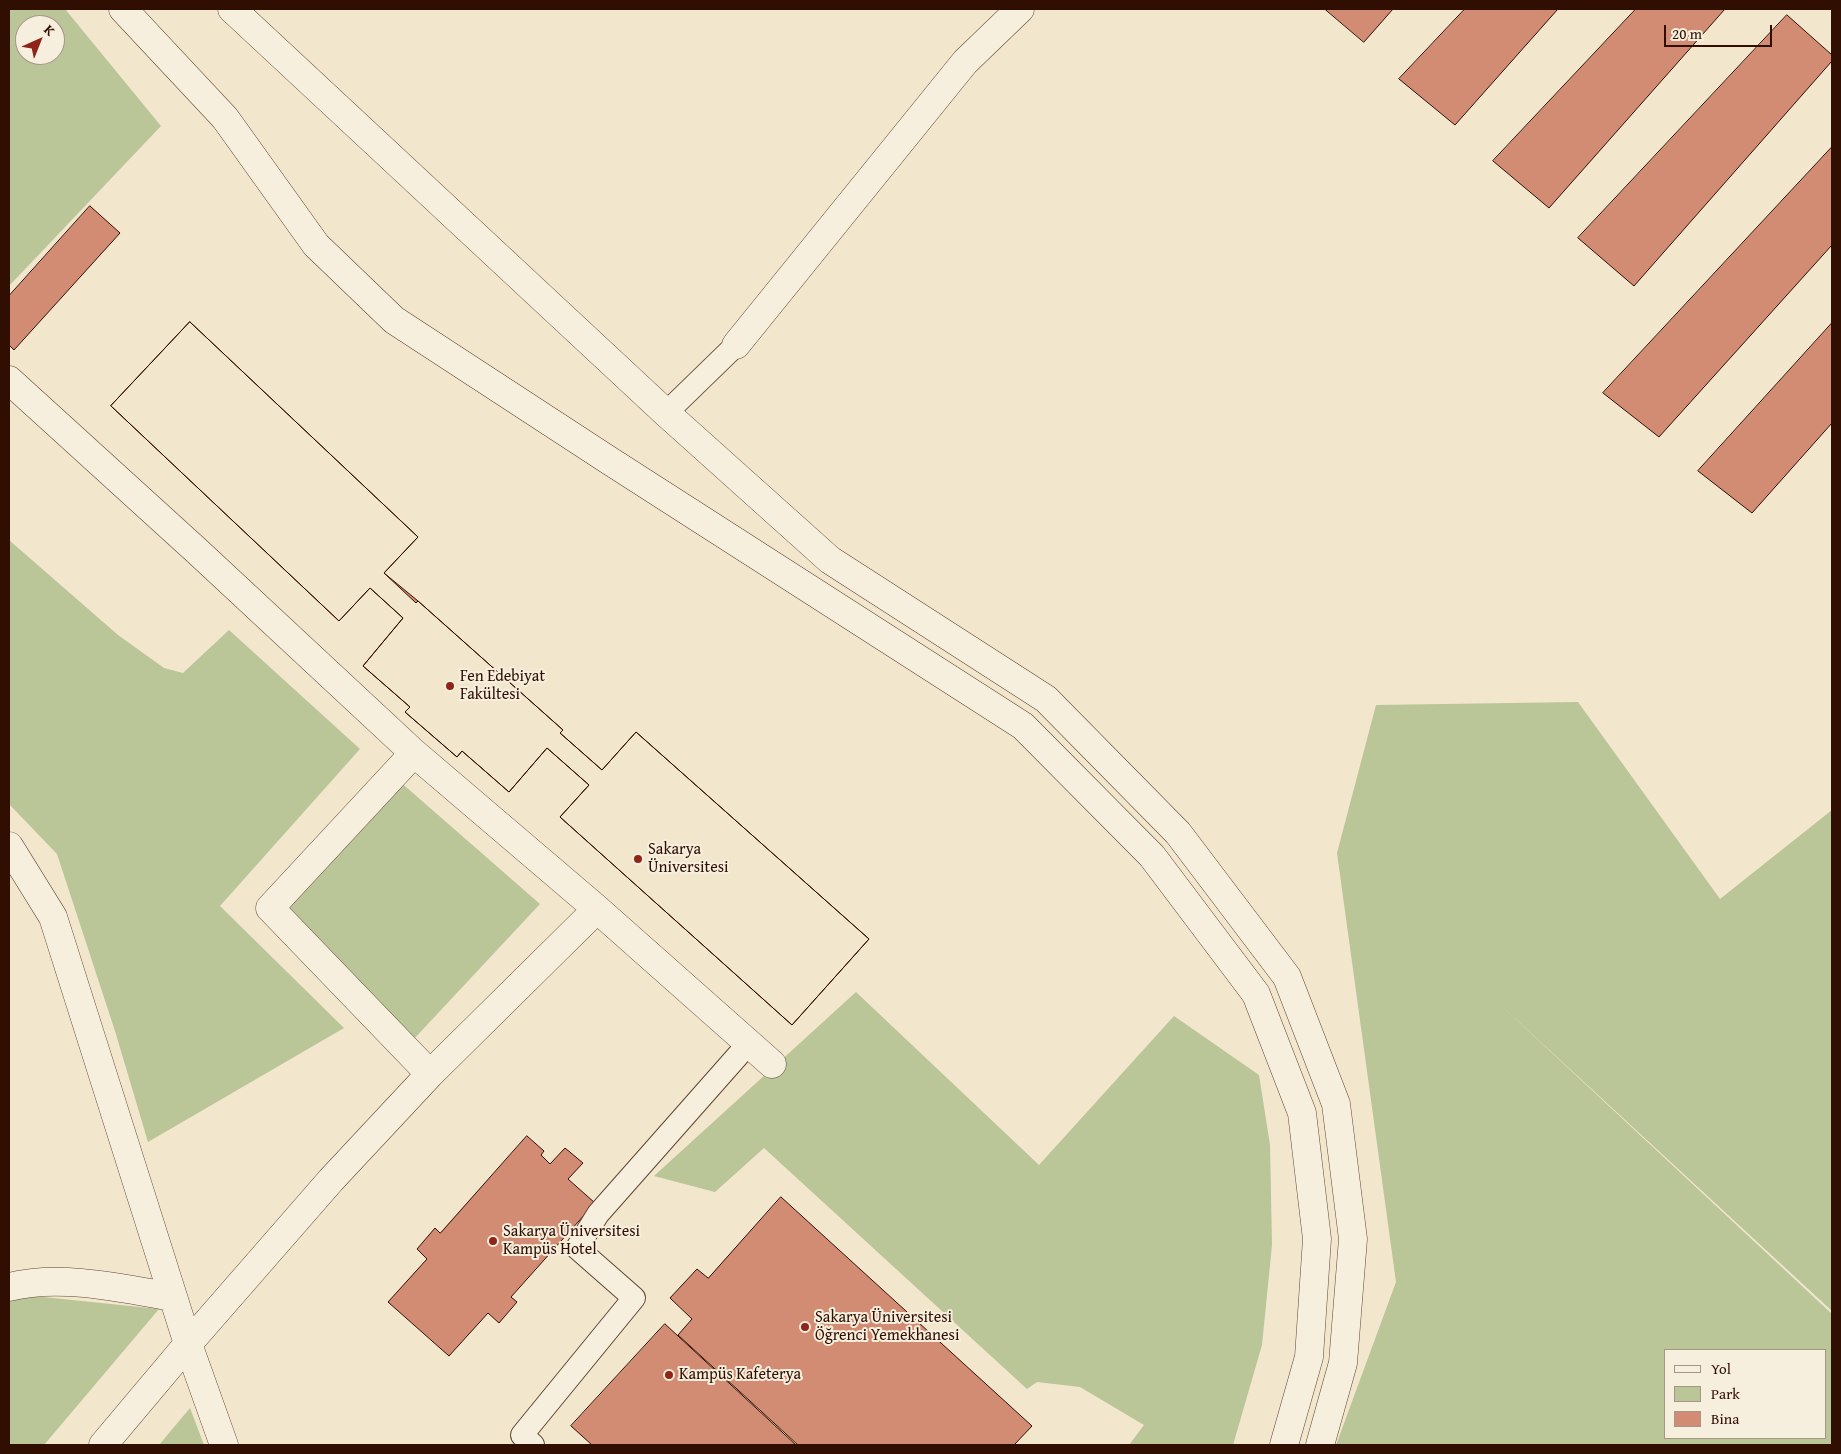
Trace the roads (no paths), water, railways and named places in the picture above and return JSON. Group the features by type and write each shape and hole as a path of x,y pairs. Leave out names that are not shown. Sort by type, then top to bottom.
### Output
{"street":[{"path":"124,9 224,118 316,245 394,320 1023,726 1152,856 1256,994 1302,1113 1318,1239 1309,1357 1284,1445"},
{"path":"232,9 666,413 830,560 1046,699 1178,833 1287,977 1336,1104 1353,1239 1343,1363 1320,1445"},
{"path":"666,413 736,345 965,62 1020,9"},
{"path":"9,380 197,551 414,753 597,909 772,1064"},
{"path":"414,753 270,908 430,1074"},
{"path":"9,846 53,917 172,1297 224,1445"},
{"path":"103,1445 188,1344 332,1180 430,1074 597,909"},
{"path":"533,1445 522,1435 634,1298 577,1248 598,1214 749,1043"},
{"path":"9,1287 29,1282 100,1284 172,1297"}],"place":[{"name":"Fen Edebiyat Fakültesi","path":"450,686"},
{"name":"Sakarya Üniversitesi","path":"638,859"},
{"name":"Sakarya Üniversitesi Kampüs Hotel","path":"493,1241"},
{"name":"Sakarya Üniversitesi Öğrenci Yemekhanesi","path":"805,1327"},
{"name":"Kampüs Kafeterya","path":"669,1375"}]}
